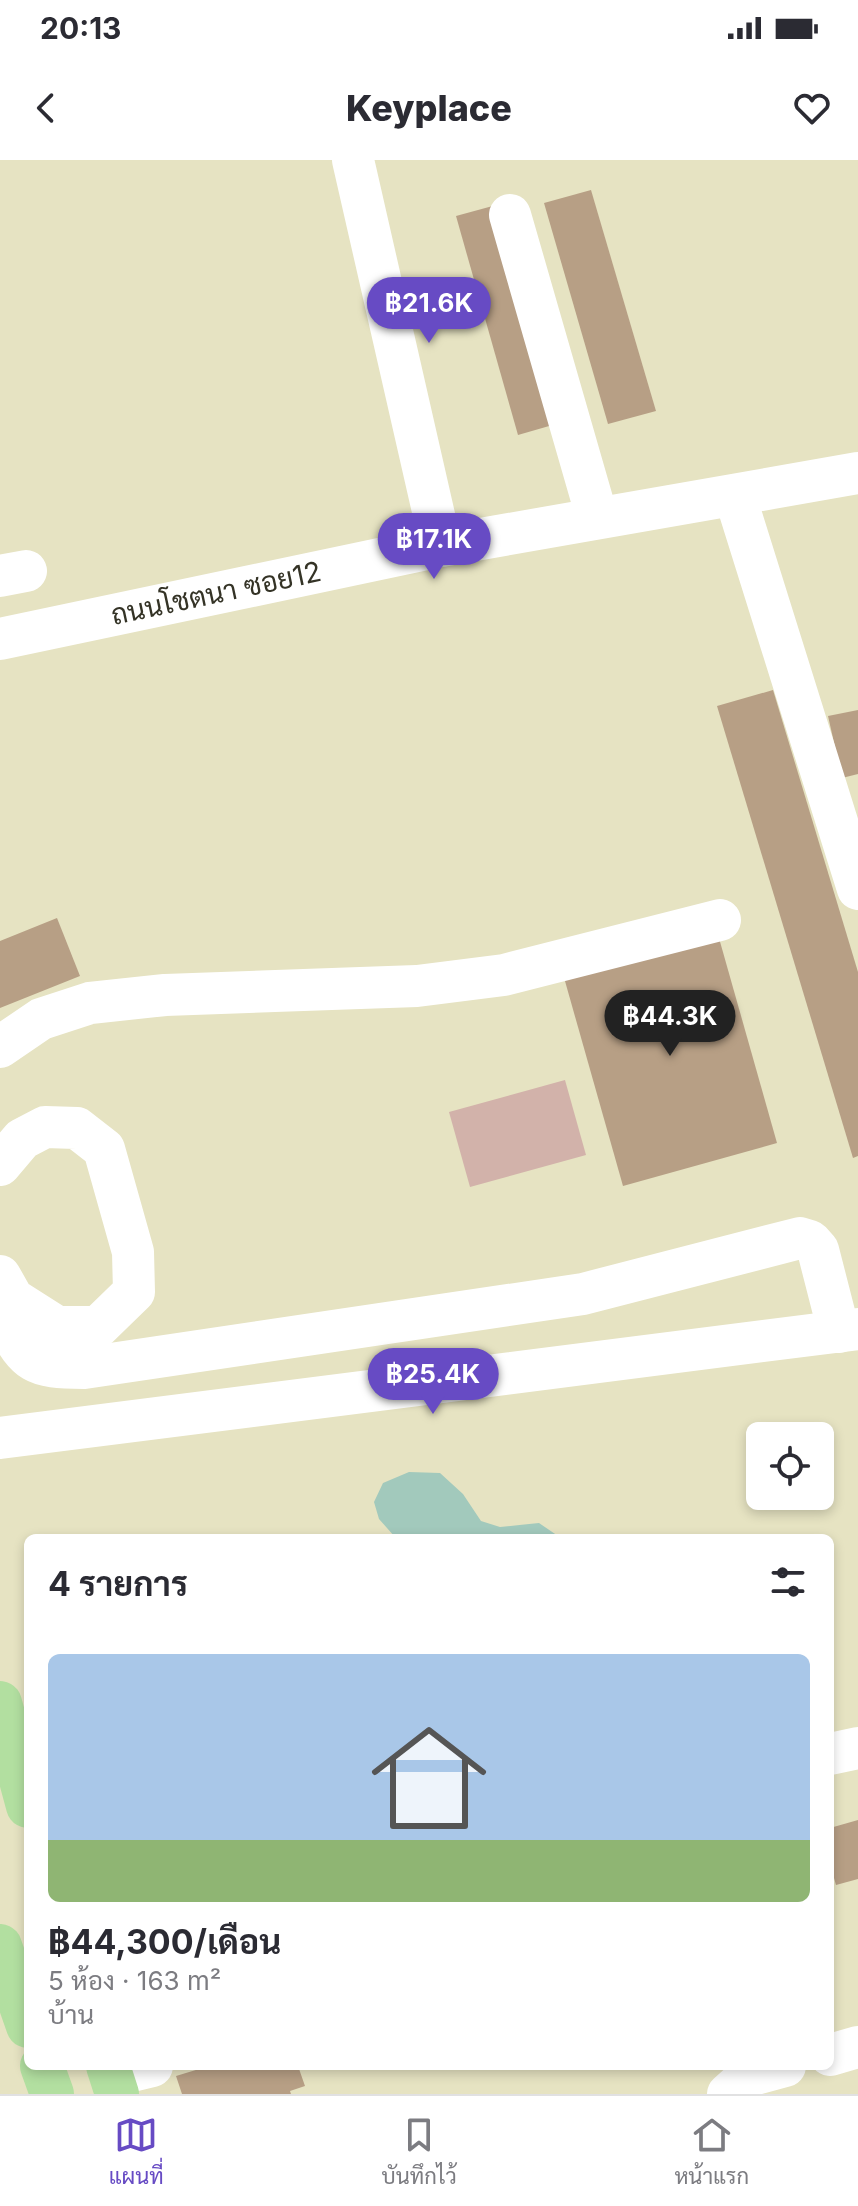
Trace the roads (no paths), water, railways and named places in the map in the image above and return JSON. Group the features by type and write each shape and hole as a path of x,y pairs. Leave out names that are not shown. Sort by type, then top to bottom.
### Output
{"main road":[{"path":"0,1703 24,1791"},
{"path":"0,1946 24,2015"},
{"path":"43,2070 52,2094"}],"street":[{"path":"353,160 441,546"},
{"path":"510,215 597,517"},
{"name":"ถนนโชตนา ซอย12","path":"0,639 441,546 858,473"},
{"path":"735,496 843,788 858,889"},
{"path":"0,1047 41,1019 90,1003 165,995 417,986 504,975 720,920"},
{"path":"0,1165 22,1139 45,1127 77,1128 104,1149 133,1252 134,1292 98,1327 57,1327 13,1299 0,1276"},
{"path":"0,1315 25,1356 38,1365 84,1368 583,1294 800,1238 810,1241 818,1250 848,1331 0,1438"},
{"path":"834,1753 858,1748"},
{"path":"834,2054 858,2047"}],"water":[{"path":"409,1472 440,1473 463,1494 481,1521 500,1527 539,1523 555,1534 392,1534 379,1519 374,1502 383,1483"}]}
